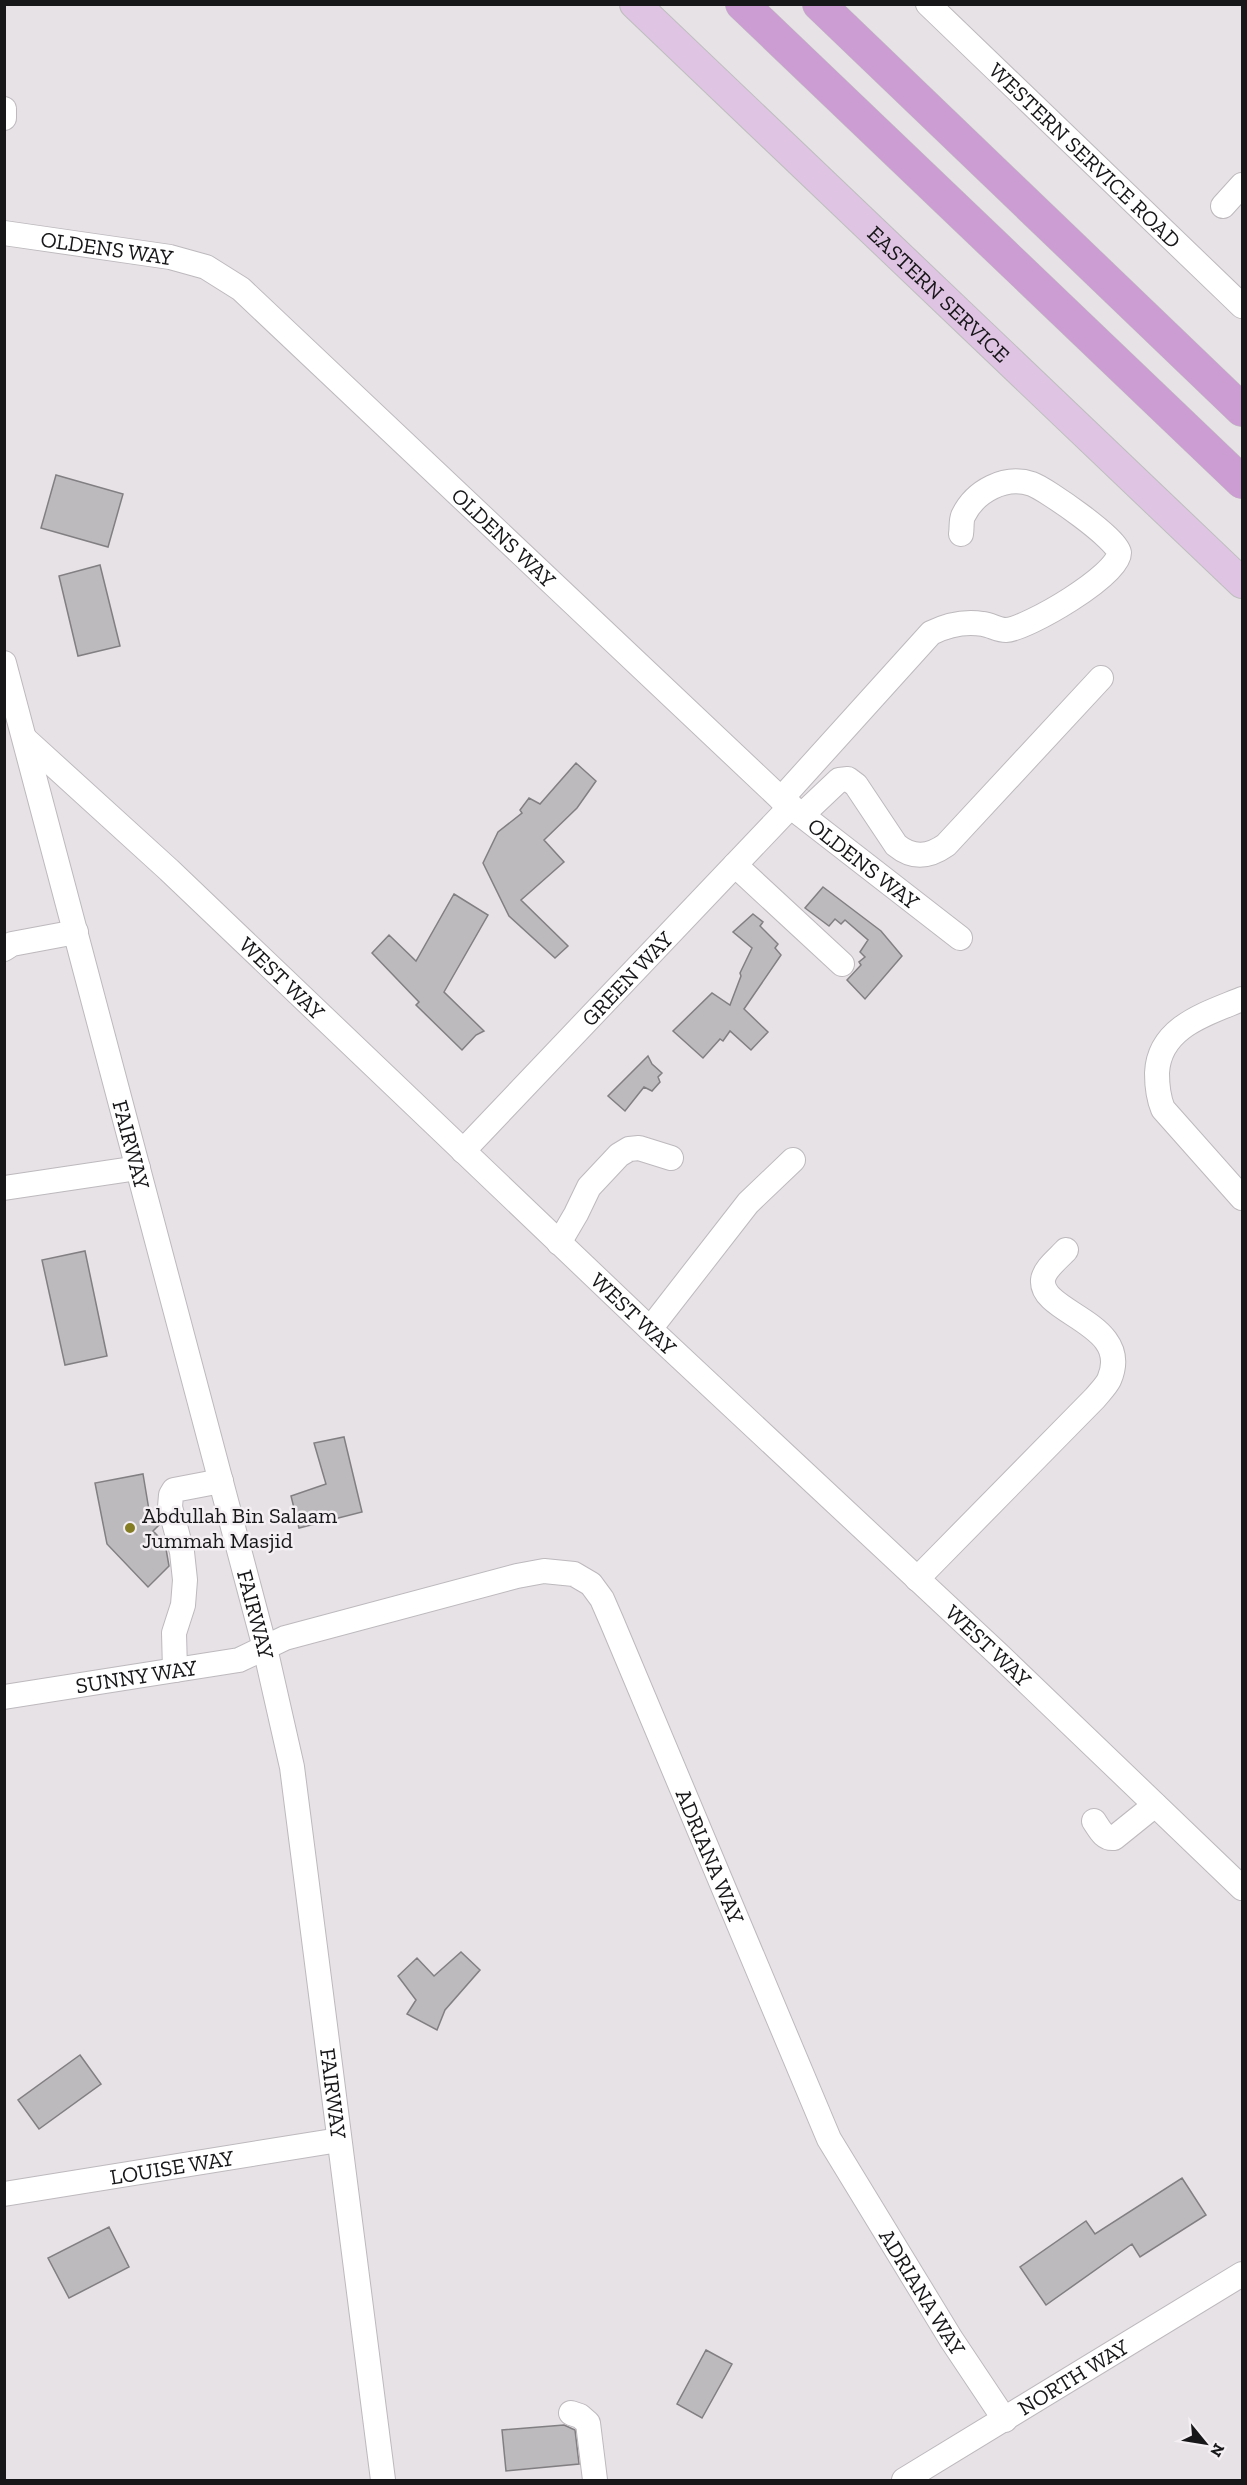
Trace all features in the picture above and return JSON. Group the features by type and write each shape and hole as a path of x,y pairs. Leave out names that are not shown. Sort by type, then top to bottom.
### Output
{"highway":[{"path":"741,4 1242,482"},
{"path":"819,4 1242,410"}],"main road":[{"name":"EASTERN SERVICE","path":"634,4 1242,583"}],"street":[{"name":"WESTERN SERVICE ROAD","path":"928,4 1242,306"},
{"path":"4,109 4,118"},
{"path":"1223,206 1242,185"},
{"name":"OLDENS WAY","path":"4,233 170,257 206,267 226,279 274,318 791,807 960,938"},
{"path":"791,807 931,633 966,622 1006,630 1022,626 1102,578 1118,561 1119,555 1119,548 1112,539 1064,504 1032,484 1015,481 993,486 976,498 962,517 961,534"},
{"name":"FAIRWAY","path":"4,663 265,1648 292,1767 383,2481"},
{"path":"791,807 839,780 848,779 856,785 896,845 902,850 921,856 936,852 946,845 1101,678"},
{"name":"WEST WAY","path":"25,739 169,870 559,1243 1242,1888"},
{"name":"GREEN WAY","path":"464,1151 791,807"},
{"path":"735,865 842,964"},
{"path":"4,948 12,944 76,932"},
{"path":"1242,999 1203,1014 1174,1033 1160,1052 1157,1083 1158,1098 1167,1115 1242,1198"},
{"path":"559,1243 588,1187 619,1155 629,1149 639,1148 671,1158"},
{"path":"650,1329 748,1203 793,1160"},
{"path":"4,1188 138,1168"},
{"path":"917,1579 1095,1398 1108,1381 1113,1366 1111,1349 1102,1335 1055,1301 1043,1281 1045,1274 1066,1250"},
{"path":"175,1670 174,1633 183,1605 185,1580 182,1552 170,1507 171,1495 174,1490 183,1487 221,1481"},
{"name":"ADRIANA WAY","path":"265,1648 285,1638 517,1576 561,1571 574,1574 591,1584 602,1599 612,1622 828,2139 951,2339 1005,2420"},
{"name":"SUNNY WAY","path":"4,1697 238,1660 265,1648"},
{"path":"1094,1821 1103,1834 1108,1838 1114,1838 1155,1805"},
{"name":"LOUISE WAY","path":"4,2194 339,2140"},
{"name":"NORTH WAY","path":"904,2481 1242,2274"},
{"path":"572,2412 588,2423 596,2481"}],"building":[{"path":"56,475 123,494 108,547 41,528"},
{"path":"100,565 120,646 78,656 59,576"},
{"path":"576,763 596,781 577,808 544,840 564,862 521,900 568,946 555,958 509,916 483,863 498,832 522,813 520,810 529,798 540,804"},
{"path":"823,887 881,931 902,956 865,999 847,980 861,965 859,962 865,957 860,952 868,940 845,920 841,924 835,919 829,926 805,908"},
{"path":"454,894 488,915 444,992 484,1031 476,1035 462,1050 416,1005 419,1002 372,953 389,935 416,961"},
{"path":"753,914 763,922 760,926 778,944 775,948 781,955 744,1009 768,1032 751,1050 730,1031 723,1041 720,1039 703,1058 673,1031 712,993 730,1005 741,976 740,973 752,948 733,932"},
{"path":"648,1056 652,1064 662,1073 658,1077 660,1082 652,1091 644,1087 625,1111 608,1096"},
{"path":"85,1251 107,1356 65,1365 42,1260"},
{"path":"344,1437 362,1512 299,1528 291,1496 326,1484 314,1443"},
{"name":"Abdullah Bin Salaam Jummah Masjid","path":"143,1474 150,1516 158,1519 160,1524 153,1531 165,1543 169,1566 148,1587 107,1544 95,1483"},
{"path":"461,1952 480,1970 445,2010 437,2030 407,2014 416,2000 398,1976 417,1958 434,1976"},
{"path":"80,2055 101,2084 39,2129 18,2100"},
{"path":"1182,2178 1206,2215 1140,2257 1132,2244 1046,2305 1020,2267 1086,2221 1095,2234"},
{"path":"109,2227 129,2267 69,2298 48,2258"},
{"path":"706,2350 732,2364 702,2418 677,2404"},
{"path":"564,2425 575,2430 579,2464 506,2471 502,2430"}],"place":[{"name":"Abdullah Bin Salaam Jummah Masjid","path":"130,1528"}]}
